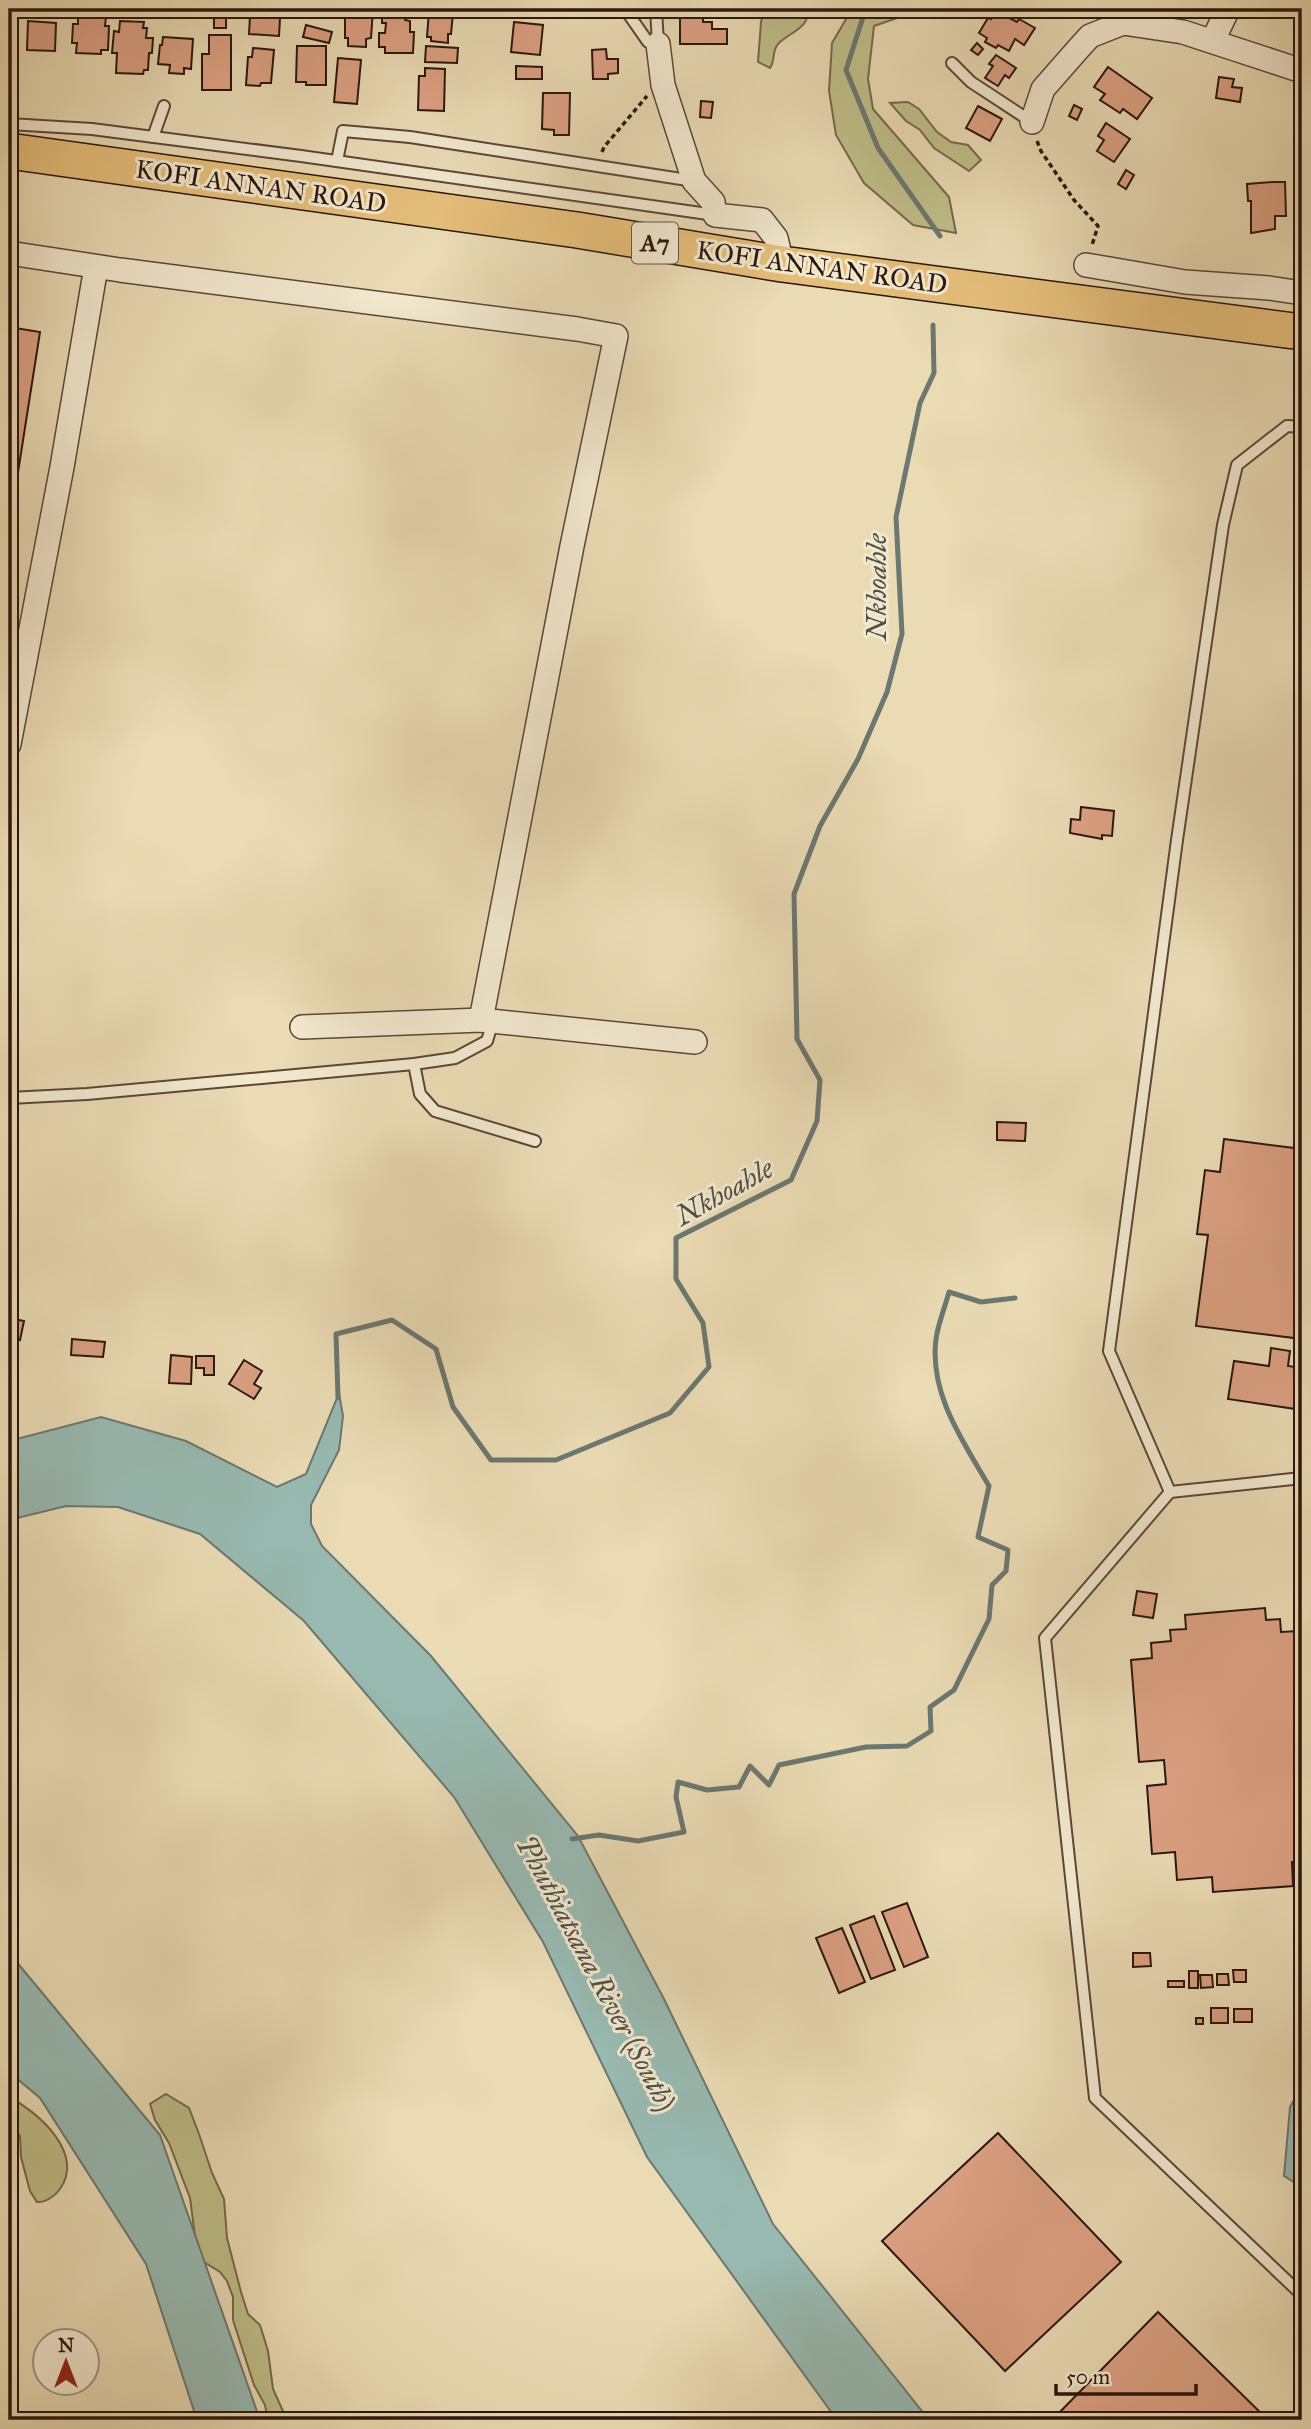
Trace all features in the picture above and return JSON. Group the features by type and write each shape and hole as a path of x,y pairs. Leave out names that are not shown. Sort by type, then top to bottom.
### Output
{"main road":[{"name":"KOFI ANNAN ROAD","path":"9,152 577,230 782,264 1302,332"}],"street":[{"path":"1213,40 1227,9"},
{"path":"1031,122 1043,89 1090,36 1123,23 1183,32 1213,40 1302,71"},
{"path":"658,44 663,85 694,181 713,202 715,215 762,220 776,238 782,264"},
{"path":"9,253 616,336 572,546 487,1021"},
{"path":"1086,265 1185,282 1302,293"},
{"path":"9,744 62,467 96,267"},
{"path":"1176,315 1185,282"},
{"path":"302,1027 487,1021 695,1042"}],"lane":[{"path":"625,9 648,42 658,44 656,9"},
{"path":"953,64 971,82 1031,122"},
{"path":"153,136 164,106"},
{"path":"9,124 153,136 715,215"},
{"path":"337,161 343,131 410,136 694,181"},
{"path":"1170,1492 1109,1351 1177,840 1223,525 1237,465 1287,426 1302,427"},
{"path":"9,1098 87,1094 455,1058 487,1041 487,1021"},
{"path":"414,1064 420,1094 435,1111 536,1141"},
{"path":"1302,1478 1170,1492 1045,1638 1095,2098 1302,2295"}],"path":[{"path":"598,166 604,146 645,97 663,85"},
{"path":"1031,122 1041,151 1074,200 1098,226 1086,265"}],"shaded area":[{"path":"765,9 808,9 803,25 777,45 770,68 758,62 761,22"},
{"path":"852,9 923,9 874,26 868,79 873,109 949,197 956,233 913,225 864,183 836,135 829,91 832,43"},
{"path":"908,102 919,109 937,132 951,142 968,145 981,160 969,171 934,148 920,130 906,121 890,103"},
{"path":"166,2094 189,2108 224,2199 227,2238 241,2292 248,2314 260,2325 268,2351 273,2389 287,2420 268,2420 265,2405 254,2385 233,2320 233,2297 227,2281 220,2272 204,2262 195,2236 190,2198 169,2143 155,2120 150,2104"},
{"path":"9,2097 33,2113 55,2135 67,2162 66,2175 60,2189 43,2201 37,2202 30,2191 21,2157 20,2136 9,2123"}],"water":[{"name":"Phuthiatsana River (South)","path":"339,1393 343,1416 339,1450 311,1505 311,1524 322,1546 431,1656 578,1836 664,1999 773,2224 929,2420 837,2420 647,2157 543,1942 454,1797 304,1621 200,1534 118,1507 66,1506 9,1520 9,1441 101,1417 186,1441 277,1487 306,1474"},
{"path":"9,1875 15,1960 160,2135 260,2420 197,2420 146,2264 40,2098 9,2072"},
{"path":"1302,2086 1302,2187 1284,2176 1290,2107"}],"building":[{"path":"9,9 14,9 14,20 9,20"},
{"path":"159,9 186,9 186,13 160,14"},
{"path":"345,9 373,9 371,38 366,39 366,47 348,46 348,38 345,38"},
{"path":"382,9 405,9 405,20 410,21 410,32 414,32 413,53 385,53 385,47 379,47 379,33 385,33 386,23 382,23"},
{"path":"429,11 453,13 448,43 431,41 431,37 427,37"},
{"path":"996,11 1035,28 1024,45 1015,39 1009,51 985,42 987,38 979,33"},
{"path":"680,13 703,13 703,22 712,22 712,29 727,29 727,44 680,44"},
{"path":"214,14 226,14 226,28 214,28"},
{"path":"78,15 106,17 105,26 109,26 108,50 101,50 101,54 76,53 77,43 72,43 73,24 78,24"},
{"path":"250,16 280,18 279,36 249,34"},
{"path":"28,21 56,23 55,51 27,50"},
{"path":"120,21 144,22 143,28 147,28 146,38 153,38 148,70 144,70 143,74 116,73 117,53 112,53 114,31 119,32"},
{"path":"514,22 543,25 540,55 511,52"},
{"path":"306,25 332,32 329,43 303,37"},
{"path":"209,35 231,35 231,90 202,90 202,54 209,54"},
{"path":"163,37 193,39 191,69 184,68 184,74 169,73 170,65 158,64"},
{"path":"977,43 983,49 978,55 971,50"},
{"path":"297,46 326,46 326,85 296,82"},
{"path":"426,46 458,48 457,63 425,62"},
{"path":"253,48 274,50 271,83 261,83 260,86 246,85 248,57 252,57"},
{"path":"606,49 607,59 618,59 618,73 608,74 608,79 593,79 592,50"},
{"path":"996,55 1016,68 1009,78 1005,75 998,86 985,78 993,66 989,64"},
{"path":"338,58 361,60 357,104 334,102"},
{"path":"516,66 542,67 542,79 516,79"},
{"path":"1108,67 1152,98 1137,119 1123,109 1120,113 1100,100 1105,94 1094,87"},
{"path":"425,68 445,69 444,111 418,110 419,76 425,76"},
{"path":"1219,77 1234,79 1232,87 1242,88 1240,102 1216,98"},
{"path":"543,93 570,93 569,135 554,135 554,130 542,129"},
{"path":"701,101 713,102 711,118 700,117"},
{"path":"1074,105 1082,109 1077,120 1069,116"},
{"path":"978,106 1002,119 990,141 966,128"},
{"path":"1106,123 1130,139 1114,162 1097,151 1104,140 1098,136"},
{"path":"1126,170 1134,175 1126,189 1118,184"},
{"path":"1285,182 1286,216 1275,216 1275,229 1251,233 1251,201 1248,201 1247,184"},
{"path":"1298,220 1302,221 1302,244 1295,243"},
{"path":"9,327 40,332 11,517 9,516"},
{"path":"1081,807 1114,811 1112,836 1102,835 1102,839 1070,833 1071,819 1080,820"},
{"path":"997,1122 1026,1123 1025,1141 997,1140"},
{"path":"1224,1139 1302,1149 1302,1339 1196,1326 1208,1235 1197,1234 1205,1170 1220,1172"},
{"path":"9,1318 24,1321 20,1340 9,1338"},
{"path":"72,1339 105,1342 103,1357 71,1355"},
{"path":"1271,1348 1290,1351 1288,1366 1302,1368 1302,1410 1228,1399 1234,1361 1269,1366"},
{"path":"171,1355 192,1357 191,1384 169,1383"},
{"path":"196,1356 214,1356 214,1375 204,1375 204,1368 196,1368"},
{"path":"244,1360 262,1371 254,1384 261,1388 254,1399 229,1384"},
{"path":"1137,1591 1157,1594 1153,1618 1133,1615"},
{"path":"1265,1608 1266,1620 1280,1619 1281,1632 1299,1631 1302,1652 1302,1862 1292,1862 1293,1886 1213,1892 1212,1877 1177,1880 1175,1852 1152,1854 1147,1786 1166,1784 1164,1760 1139,1762 1131,1660 1152,1658 1151,1643 1171,1641 1170,1630 1186,1629 1185,1615"},
{"path":"907,1903 928,1957 904,1967 882,1912"},
{"path":"874,1916 895,1970 871,1979 850,1925"},
{"path":"842,1928 865,1982 839,1993 816,1938"},
{"path":"1133,1953 1150,1953 1151,1966 1133,1967"},
{"path":"1233,1970 1246,1970 1246,1982 1234,1982"},
{"path":"1189,1971 1198,1971 1198,1988 1189,1988"},
{"path":"1217,1974 1228,1974 1229,1985 1217,1985"},
{"path":"1200,1975 1212,1975 1213,1987 1201,1988"},
{"path":"1168,1981 1184,1981 1184,1987 1168,1987"},
{"path":"1211,2008 1228,2008 1228,2023 1211,2023"},
{"path":"1234,2009 1252,2009 1252,2022 1234,2022"},
{"path":"1196,2018 1203,2018 1203,2024 1196,2024"},
{"path":"998,2133 1121,2262 1005,2371 882,2241"},
{"path":"1158,2312 1268,2420 1052,2420"}],"waterway":[{"name":"Nkhoahle","path":"869,9 865,11 846,70 878,148 940,236"},
{"name":"Nkhoahle","path":"338,1398 336,1334 392,1320 436,1349 453,1407 491,1460 556,1460 670,1413 709,1367 703,1323 676,1279 676,1238 791,1180 817,1121 820,1080 797,1039 794,894 820,826 858,759 887,692 902,634 896,517 920,403 934,373 933,325"},
{"path":"572,1839 599,1835 638,1841 684,1832 676,1797 678,1782 707,1790 739,1787 750,1766 769,1785 779,1765 866,1747 907,1746 931,1731 930,1707 954,1690 989,1619 992,1585 1006,1571 1008,1550 978,1537 989,1486 959,1434 943,1398 935,1359 937,1333 949,1292 981,1302 1015,1298"}]}
